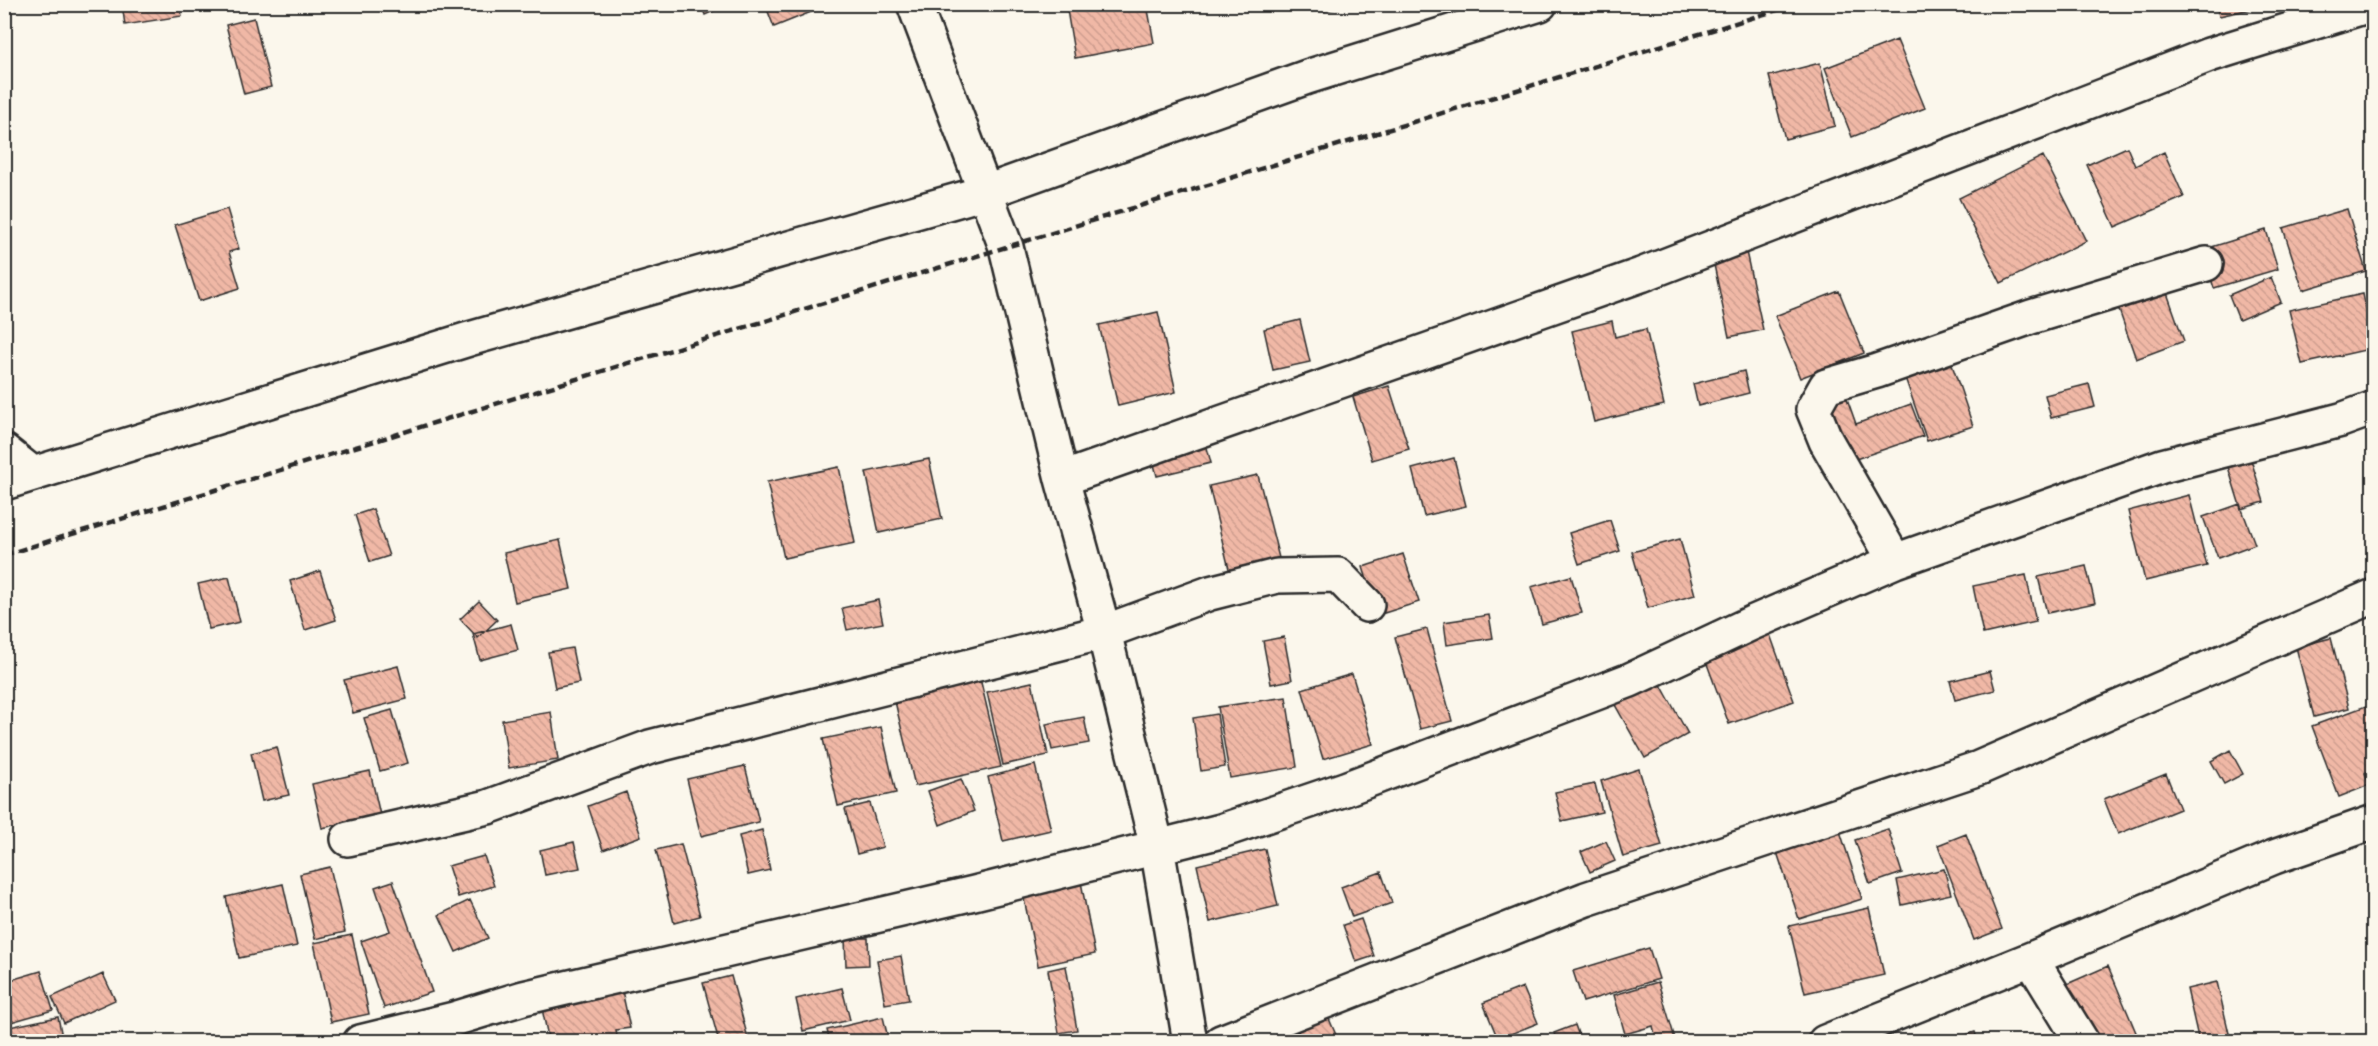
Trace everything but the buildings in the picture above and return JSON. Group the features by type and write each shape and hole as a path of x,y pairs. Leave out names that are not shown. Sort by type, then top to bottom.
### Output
{"street":[{"path":"914,4 1006,246 1062,479 1104,632 1157,847 1190,1041"},
{"path":"4,451 19,478 470,339 986,192 1307,77 1540,4"},
{"path":"1062,479 1641,275 2209,55 2373,4"},
{"path":"1895,561 1826,441 1813,409 1826,386 1877,371 2031,316 2206,264"},
{"path":"360,1041 457,1030 523,998 1221,831 1346,789 1630,680 1752,623 1895,561 2163,466 2341,420 2373,408"},
{"path":"348,839 488,807 650,747 1104,632 1210,593 1277,576 1338,575 1367,604"},
{"path":"1221,1041 1586,899 1979,768 2373,596"},
{"path":"1825,1041 2031,959 2274,857 2373,822"},
{"path":"2031,959 2082,1041"}],"railway":[{"path":"4,555 1797,4"}]}
